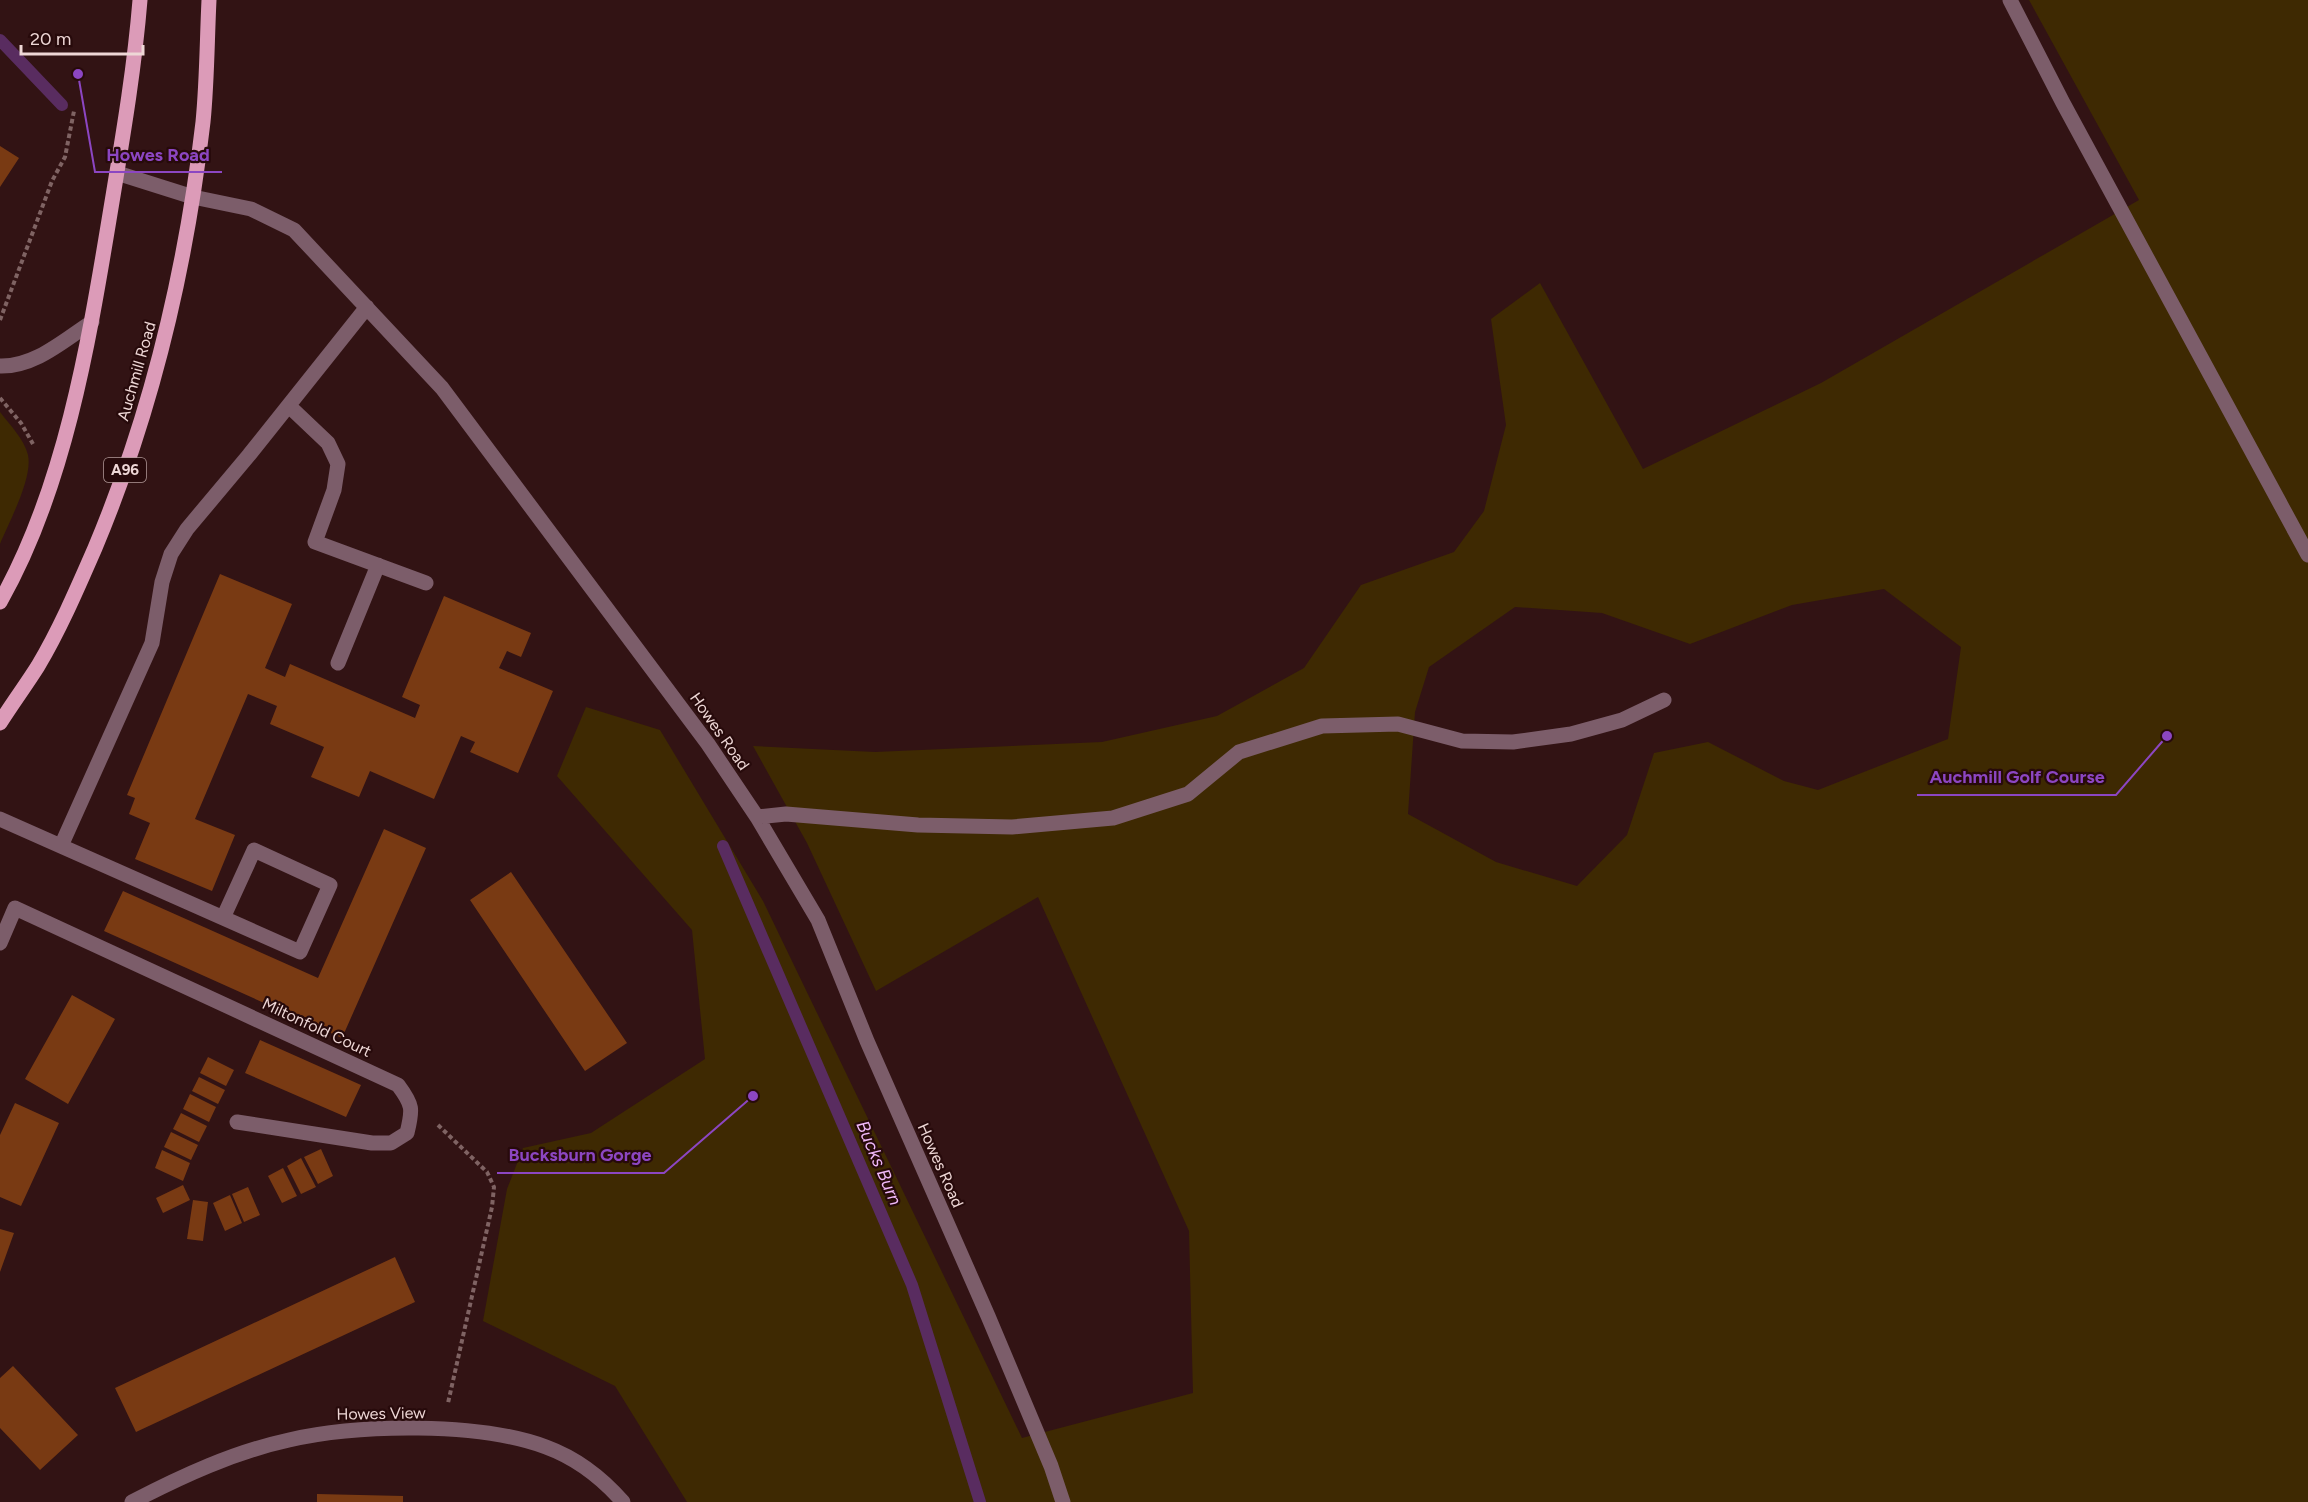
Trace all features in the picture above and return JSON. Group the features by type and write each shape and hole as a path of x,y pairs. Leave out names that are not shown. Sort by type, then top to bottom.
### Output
{"main road":[{"path":"0,602 31,535 48,490 75,401 92,322 117,173 140,0"},
{"name":"Auchmill Road","path":"0,723 38,665 80,583 133,447 154,378 188,236 203,120 209,0"}],"street":[{"path":"2010,0 2068,113 2308,555"},
{"name":"Howes Road","path":"117,173 193,196 251,210 294,230 442,388 648,660 708,744 757,817 818,920 867,1041 1051,1466 1063,1502"},
{"path":"62,846 152,643 162,582 171,554 187,529 367,307"},
{"path":"0,366 19,364 41,356 92,322"},
{"path":"289,406 328,443 338,464 334,490 315,542 426,583"},
{"path":"338,663 378,565"},
{"path":"757,817 786,814 918,825 1012,827 1113,818 1188,794 1239,752 1322,726 1398,724 1462,741 1513,742 1571,734 1622,720 1664,700"},
{"path":"0,819 62,846 223,918 300,952 330,885 254,850 223,918"},
{"name":"Miltonfold Court","path":"0,943 15,908 398,1085 407,1097 412,1112"},
{"path":"237,1122 372,1143 391,1143 407,1133 412,1112"},
{"name":"Howes View","path":"132,1502 211,1465 288,1440 324,1433 362,1430 489,1432 518,1438 548,1447 571,1458 596,1475 623,1502"}],"path":[{"path":"0,320 52,181 65,157 74,111"},
{"path":"0,398 21,423 37,450 48,490"},
{"path":"412,1112 430,1117 487,1172 494,1187 492,1207 447,1406 444,1430"}],"shaded area":[{"path":"2029,0 2308,0 2308,1502 687,1502 615,1386 483,1321 507,1189 523,1148 591,1133 705,1059 692,930 557,776 586,707 660,730 763,901 1022,1438 1193,1393 1189,1231 1038,897 876,991 807,843 753,746 875,752 1102,742 1217,716 1304,668 1361,585 1454,552 1484,511 1506,425 1491,319 1540,283 1643,469 1821,383 2139,200","holes":["1884,589 1961,647 1948,739 1818,790 1784,781 1708,742 1654,753 1627,835 1577,886 1496,862 1408,814 1415,712 1429,667 1515,607 1602,613 1690,644 1792,605"]},
{"path":"0,412 23,443 29,465 24,487 0,544"}],"building":[{"path":"0,146 19,158 0,187"},
{"path":"220,574 292,604 265,668 285,677 290,664 415,718 420,705 402,697 444,596 531,633 521,657 507,651 499,668 553,691 518,773 470,752 475,742 461,736 434,799 370,771 359,797 311,777 324,747 270,724 277,706 248,694 195,819 235,835 212,891 135,859 150,823 129,814 135,798 127,795"},
{"path":"384,829 426,848 342,1038 104,931 123,891 318,978"},
{"path":"511,872 627,1043 585,1071 470,900"},
{"path":"72,995 115,1019 68,1104 25,1079"},
{"path":"260,1040 361,1085 346,1117 245,1073"},
{"path":"208,1057 234,1070 226,1086 200,1073"},
{"path":"199,1077 225,1090 218,1104 192,1091"},
{"path":"190,1094 216,1107 209,1122 183,1109"},
{"path":"15,1103 59,1123 21,1206 0,1197 0,1135"},
{"path":"181,1113 207,1126 199,1142 173,1129"},
{"path":"171,1132 198,1145 191,1160 164,1147"},
{"path":"321,1149 333,1176 318,1184 304,1157"},
{"path":"162,1150 190,1163 183,1181 155,1168"},
{"path":"301,1158 316,1187 301,1194 287,1166"},
{"path":"283,1168 297,1196 282,1203 268,1176"},
{"path":"183,1185 190,1200 163,1213 156,1198"},
{"path":"248,1187 260,1215 244,1222 232,1194"},
{"path":"230,1195 242,1223 225,1231 213,1203"},
{"path":"193,1200 208,1202 203,1241 187,1239"},
{"path":"0,1229 14,1233 0,1272"},
{"path":"395,1257 415,1302 136,1432 115,1388"},
{"path":"13,1366 78,1435 40,1470 0,1428 0,1378"},
{"path":"317,1494 403,1496 403,1502 317,1502"}],"waterway":[{"name":"Bucks Burn","path":"0,40 62,105"},
{"name":"Bucks Burn","path":"723,846 912,1285 980,1502"}],"place":[{"name":"Howes Road","path":"78,74"},
{"name":"Auchmill Golf Course","path":"2167,736"},
{"name":"Bucksburn Gorge","path":"753,1096"}]}
